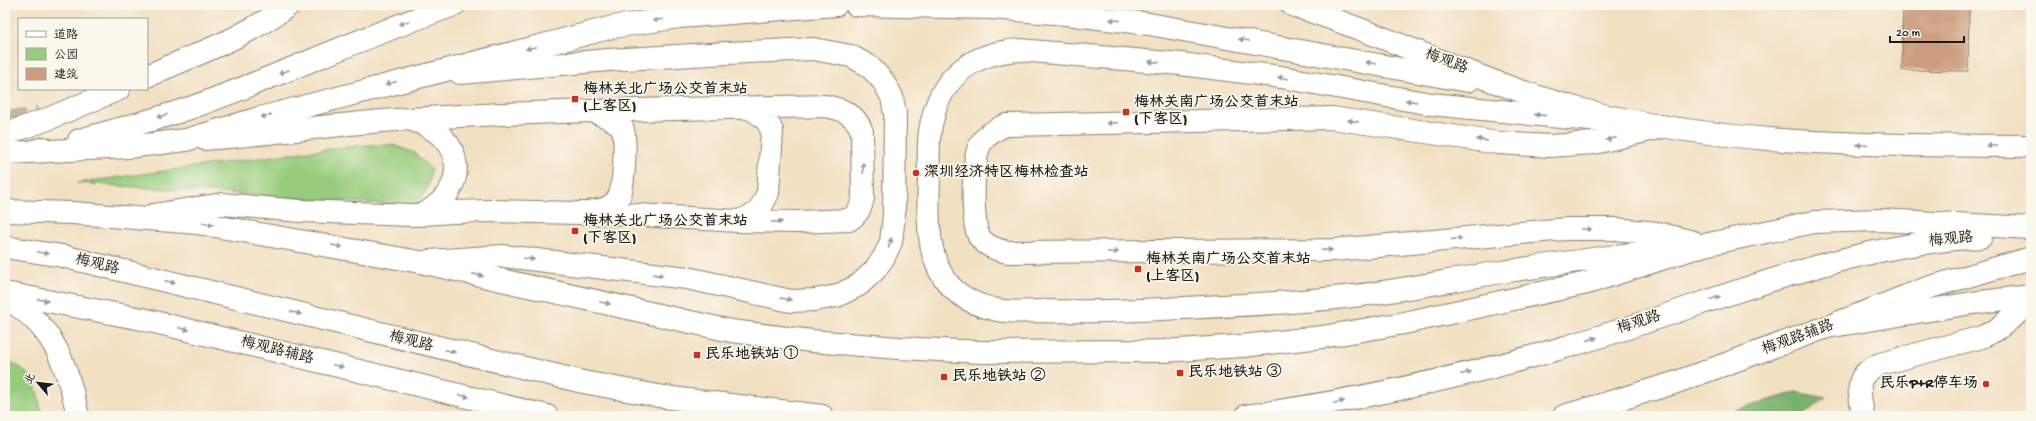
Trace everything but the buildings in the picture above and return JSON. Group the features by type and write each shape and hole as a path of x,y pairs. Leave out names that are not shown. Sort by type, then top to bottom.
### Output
{"main road":[{"path":"148,76 226,42 280,12 289,5"},
{"path":"30,152 114,131 189,108 291,69 390,28 454,5"},
{"path":"186,140 256,119 418,76 613,27 679,17 836,5"},
{"path":"856,5 991,8 1066,14 1149,24 1520,91"},
{"name":"梅观路","path":"1292,5 1335,18 1520,91 1583,110 1663,127 1718,135 1870,145 2031,146"},
{"path":"418,76 608,60 813,49 851,56 869,66 883,81 892,97 895,114 894,215 891,242 874,271 859,285 837,296 815,300 791,301 688,278 504,256 420,262"},
{"path":"1663,127 1431,104 1281,77 1181,64 1019,50 1005,51 989,54 974,60 958,72 946,87 938,101 932,119 930,140 928,214 930,247 936,264 944,279 956,292 981,306 1000,311 1097,312 1344,297 1523,269 1704,245 1814,222 1880,220 2031,228"},
{"path":"5,134 48,119 117,90"},
{"path":"5,153 128,147 186,140 285,132 409,119 500,114 825,106 838,108 850,114 859,122 862,132 863,198 861,207 856,215 849,220 797,222 738,221 584,213 467,211 421,215 300,211 222,204 142,217"},
{"path":"738,221 758,213 768,193 772,131 768,122 762,116 749,108"},
{"path":"584,213 605,209 610,206 620,196 622,186 625,137 622,128 615,121 593,112"},
{"path":"1663,127 1594,144 1550,146 1498,143 1332,118 1006,125 990,133 980,145 974,162 975,224 980,238 990,248 1007,252 1334,250 1566,229 1614,229 1657,233 1704,245"},
{"path":"409,119 424,124 440,133 451,146 455,163 454,179 447,196 435,208 421,215"},
{"path":"5,211 142,217 197,222 420,262 738,332 812,341 898,348 982,352 1094,353 1162,351 1242,346 1322,337 1404,322 1587,283 1704,245"},
{"name":"梅观路","path":"1246,416 1316,406 1398,390 1562,348 1808,269 1874,251 1943,239 2031,234"},
{"name":"梅观路","path":"5,247 62,256 582,382 664,397 822,416"},
{"name":"梅观路辅路","path":"1564,416 1674,383 1827,327 1927,288 2031,258"},
{"name":"梅观路辅路","path":"5,293 142,318 547,416"},
{"path":"1827,327 1972,303 2031,296"},
{"path":"5,298 20,307 45,330 63,361 78,416"},
{"path":"1863,416 1860,388 1861,377 1867,370 1880,364 1982,337 1996,330 2031,303"}],"green space":[{"path":"366,145 392,145 415,153 431,169 430,180 426,190 413,206 77,183 310,151"},
{"path":"5,359 15,364 29,375 36,388 42,416 5,416"},
{"path":"1796,392 1826,398 1802,416 1718,416"}],"tunnel":[{"path":"5,121 26,120 40,116"}],"place":[{"name":"梅林关北广场公交首末站 (上客区)","path":"575,99"},
{"name":"梅林关南广场公交首末站 (下客区)","path":"1126,112"},
{"name":"深圳经济特区梅林检查站","path":"916,173"},
{"name":"梅林关北广场公交首末站 (下客区)","path":"575,231"},
{"name":"梅林关南广场公交首末站 (上客区)","path":"1138,269"},
{"name":"民乐地铁站 ①","path":"697,355"},
{"name":"民乐地铁站 ③","path":"1180,373"},
{"name":"民乐地铁站 ②","path":"944,377"},
{"name":"民乐P+R停车场","path":"1986,384"}]}
